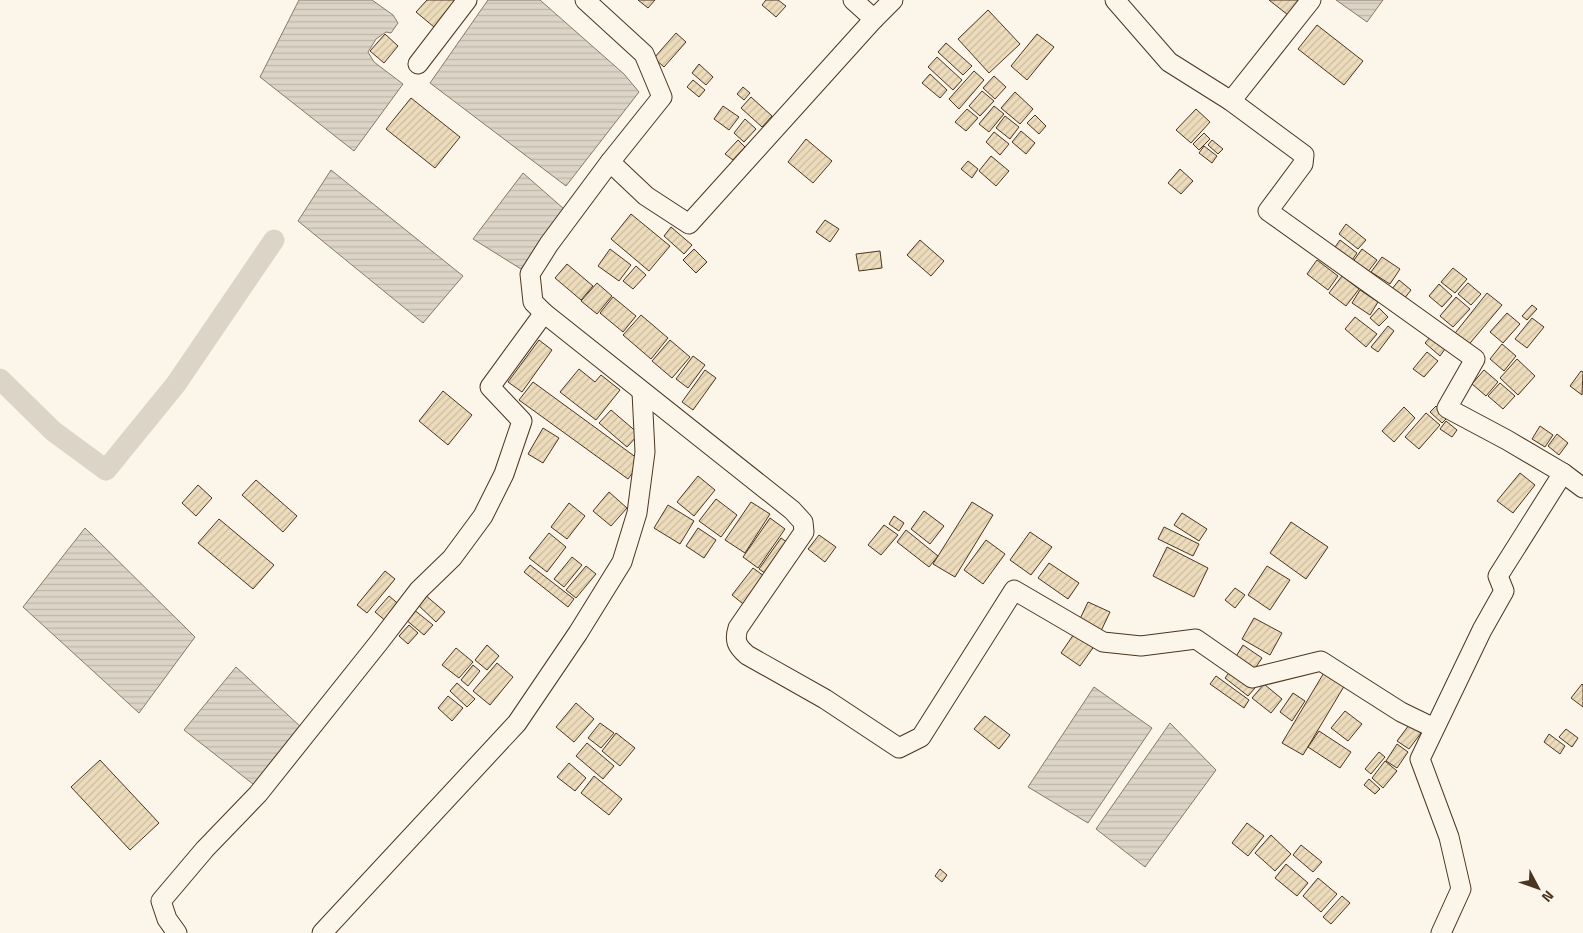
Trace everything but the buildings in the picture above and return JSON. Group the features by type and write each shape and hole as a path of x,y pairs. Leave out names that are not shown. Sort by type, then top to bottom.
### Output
{"street":[{"path":"418,64 467,0"},
{"path":"585,0 644,54 662,97 610,162 549,244 530,274 533,302 642,392 751,475 792,510 803,522 804,532 738,628 735,637 740,648 747,656 825,699 899,748 921,737 1014,590 1104,642 1141,646 1196,639 1252,678 1321,661 1401,712 1434,728"},
{"path":"852,0 874,19"},
{"path":"610,162 646,196 689,224 893,0"},
{"path":"1115,0 1169,62 1231,102 1304,155 1303,164 1268,211 1475,359 1447,408 1508,440 1583,488"},
{"path":"1231,102 1311,0"},
{"path":"177,933 166,919 161,901 205,849 258,794 419,590 452,558 483,516 504,474 522,420 490,387 544,313"},
{"path":"322,933 517,723 578,633 622,562 638,513 645,452 642,392"},
{"path":"1442,933 1461,889 1449,837 1420,759 1482,630 1504,591 1498,576 1563,474"}],"shaded area":[{"path":"299,0 372,0 393,15 398,23 391,33 386,32 376,39 368,52 374,62 403,84 354,151 260,77"},
{"path":"488,0 540,0 624,74 639,92 566,186 430,83"},
{"path":"1336,0 1383,0 1367,22"},
{"path":"331,170 463,276 423,323 298,221"},
{"path":"523,173 564,209 521,269 473,239"},
{"path":"85,528 195,637 139,713 23,607"},
{"path":"236,667 302,728 258,788 184,730"},
{"path":"1094,687 1152,728 1088,823 1028,787"},
{"path":"1170,723 1216,770 1145,867 1096,829"}],"waterway":[{"path":"0,379 53,431 106,470 176,384 274,240"}]}
